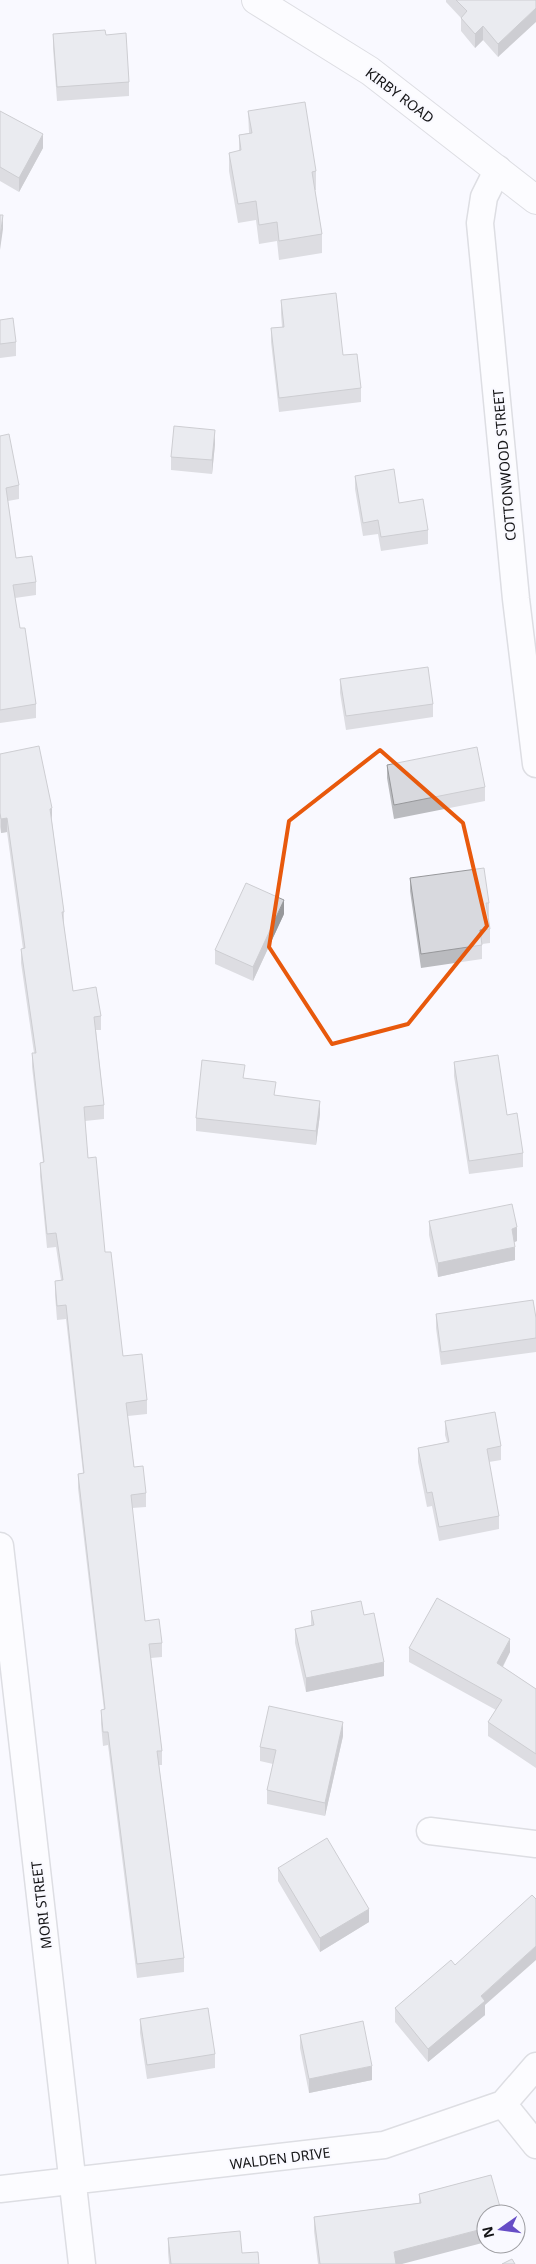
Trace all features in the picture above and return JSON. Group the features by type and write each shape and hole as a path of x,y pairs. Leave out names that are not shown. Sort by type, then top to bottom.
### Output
{"main road":[{"name":"KIRBY ROAD","path":"256,0 370,71 536,200"}],"street":[{"name":"COTTONWOOD STREET","path":"498,169 484,197 480,223 516,598 536,764"},
{"name":"MORI STREET","path":"0,1546 82,2264"},
{"path":"430,1831 536,1844"},
{"path":"536,2066 503,2104 536,2145"},
{"name":"WALDEN DRIVE","path":"0,2189 384,2145 503,2104"}],"highlighted area":[{"path":"380,750 463,823 487,926 408,1024 332,1044 269,947 289,821"}],"building":[{"path":"456,0 536,0 536,8 498,44 483,26 475,34 461,18 467,11"},
{"path":"105,30 106,35 126,33 129,82 57,87 53,34"},
{"path":"305,102 316,171 312,172 322,234 279,241 277,222 259,225 256,201 238,204 229,153 241,150 239,135 252,133 248,111"},
{"path":"0,111 43,134 19,178 0,167"},
{"path":"0,215 3,215 0,237"},
{"path":"336,293 343,355 357,354 361,388 279,398 271,328 284,327 281,300"},
{"path":"13,318 16,342 0,344 0,320"},
{"path":"174,426 215,430 212,460 171,457"},
{"path":"9,434 19,485 6,488 16,558 32,556 36,582 13,585 20,628 25,628 36,704 0,710 0,436"},
{"path":"394,469 399,503 423,499 428,530 381,537 378,520 363,523 355,476"},
{"path":"428,667 433,704 346,716 340,679"},
{"path":"39,746 52,808 50,809 73,991 96,987 101,1016 94,1017 104,1105 84,1107 88,1158 96,1157 105,1252 111,1252 123,1356 142,1354 147,1400 126,1403 134,1467 143,1466 146,1493 131,1495 145,1621 159,1619 162,1643 149,1644 162,1751 157,1751 184,1958 137,1964 108,1732 103,1732 101,1710 105,1709 78,1474 84,1473 66,1305 57,1306 55,1281 63,1280 56,1233 47,1234 40,1163 44,1162 32,1053 36,1053 21,949 25,948 7,818 1,819 0,813 0,754"},
{"path":"477,747 485,787 394,805 387,765"},
{"path":"484,868 489,903 486,903 490,929 480,930 482,945 421,954 410,878"},
{"path":"246,883 284,900 253,967 215,950"},
{"path":"498,1055 507,1115 517,1113 523,1153 469,1161 454,1062"},
{"path":"202,1060 245,1065 243,1078 276,1082 274,1095 320,1101 316,1131 196,1118"},
{"path":"512,1204 517,1227 512,1229 515,1247 438,1263 429,1221"},
{"path":"533,1300 536,1318 536,1338 441,1352 436,1314"},
{"path":"495,1412 501,1446 487,1449 499,1516 439,1527 432,1492 427,1493 418,1448 449,1442 445,1421"},
{"path":"437,1598 510,1639 497,1663 536,1689 536,1754 488,1722 502,1700 409,1648"},
{"path":"361,1601 364,1615 374,1613 384,1662 306,1678 295,1629 314,1625 311,1611"},
{"path":"269,1706 343,1722 325,1803 267,1790 276,1750 260,1747"},
{"path":"327,1838 369,1909 320,1938 278,1868"},
{"path":"532,1895 536,1899 536,1946 481,1996 485,2001 428,2049 395,2008 451,1960 455,1965"},
{"path":"208,2008 215,2054 147,2065 140,2019"},
{"path":"363,2021 372,2066 309,2079 300,2035"},
{"path":"491,2175 499,2204 476,2204 476,2231 394,2252 396,2264 320,2264 314,2217 421,2203 419,2194"},
{"path":"240,2231 242,2253 258,2252 259,2264 171,2264 168,2238"},
{"path":"512,2259 515,2264 502,2264"}]}
